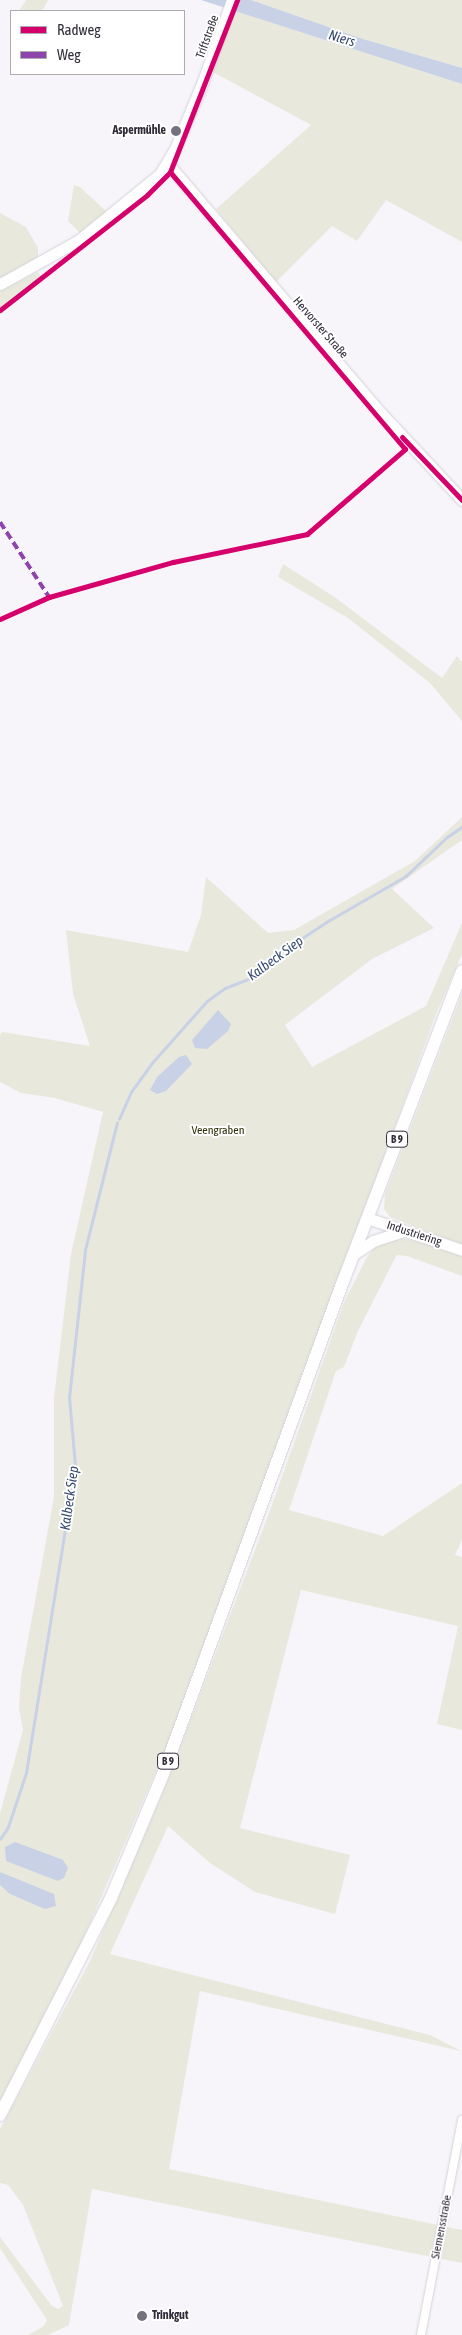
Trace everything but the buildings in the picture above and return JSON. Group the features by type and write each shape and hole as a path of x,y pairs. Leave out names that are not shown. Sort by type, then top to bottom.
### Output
{"main road":[{"name":"B 9","path":"0,2115 111,1898 163,1774 367,1218 462,971"}],"street":[{"name":"Triftstraße","path":"0,284 80,240 146,189 168,164 232,0"},
{"name":"Hervorster Straße","path":"168,164 380,412 462,500"},
{"name":"Industriering","path":"367,1218 462,1250"},
{"path":"354,1254 373,1241 403,1231"},
{"name":"Siemensstraße","path":"421,2335 462,2120"}],"green space":[{"path":"26,0 48,0 43,10 20,10"},
{"path":"251,0 462,0 462,68 363,39"},
{"path":"234,10 462,84 462,242 386,200 357,241 332,226 275,283 216,209 311,125 211,71"},
{"path":"74,185 80,187 108,213 80,233 68,221"},
{"path":"0,213 26,227 38,248 38,259 0,279"},
{"path":"38,272 42,278 0,310 0,291"},
{"path":"283,564 336,598 442,678 457,656 462,662 462,721 430,683 348,618 278,577"},
{"name":"Veengraben","path":"462,817 462,840 392,889 434,928 372,959 285,1025 312,1067 426,1006 462,923 462,954 436,1014 177,1723 80,1946 0,2102 0,1813 23,1730 19,1708 21,1678 54,1497 54,1398 71,1254 103,1112 55,1098 21,1093 0,1082 0,1035 2,1032 90,1046 73,994 66,930 188,952 201,915 206,877 268,933 294,930 415,861"},
{"path":"462,994 462,1245 390,1217 384,1209 385,1194"},
{"path":"391,1237 417,1241 462,1255 462,1276 407,1256 397,1255 358,1331 344,1367 336,1371 289,1510 383,1536 462,1483 462,1540 455,1555 462,1557 462,1730 437,1724 458,1626 301,1590 240,1828 350,1855 335,1914 255,1892 210,1863 168,1826 110,1954 430,2035 461,2051 200,1991 169,2169 462,2230 462,2263 92,2189 69,2325 48,2335 28,2335 44,2326 47,2320 0,2248 0,2237 52,2306 58,2309 63,2306 23,2205 8,2185 0,2183 0,2129 90,1961 163,1792 269,1513 345,1300 367,1257 381,1240"}],"water":[{"name":"Niers","path":"201,0 251,0 363,39 462,68 462,84"},
{"path":"218,1010 231,1024 228,1031 207,1049 195,1048 192,1040"},
{"path":"186,1055 192,1064 166,1091 157,1094 150,1090 157,1077 179,1057"},
{"path":"15,1842 63,1860 68,1868 64,1878 58,1881 6,1861 5,1847"},
{"path":"0,1872 54,1894 56,1906 45,1909 10,1894 0,1885"}],"waterway":[{"name":"Kalbeck Siep","path":"119,1119 131,1092 151,1064 207,1001 225,988 254,977 264,963 328,921 406,876 447,837 462,827"},
{"name":"Kalbeck Siep","path":"0,1839 8,1827 26,1773 75,1466 69,1398 85,1250 117,1123"}],"marked path":[{"path":"0,522 49,597"}],"cycle path":[{"path":"0,310 147,195 170,172 237,0"},
{"path":"0,619 49,597 173,562 307,534 405,449 170,172"},
{"path":"402,437 462,500"}],"place":[{"name":"Aspermühle","path":"176,131"},
{"name":"Trinkgut","path":"142,2316"}]}
